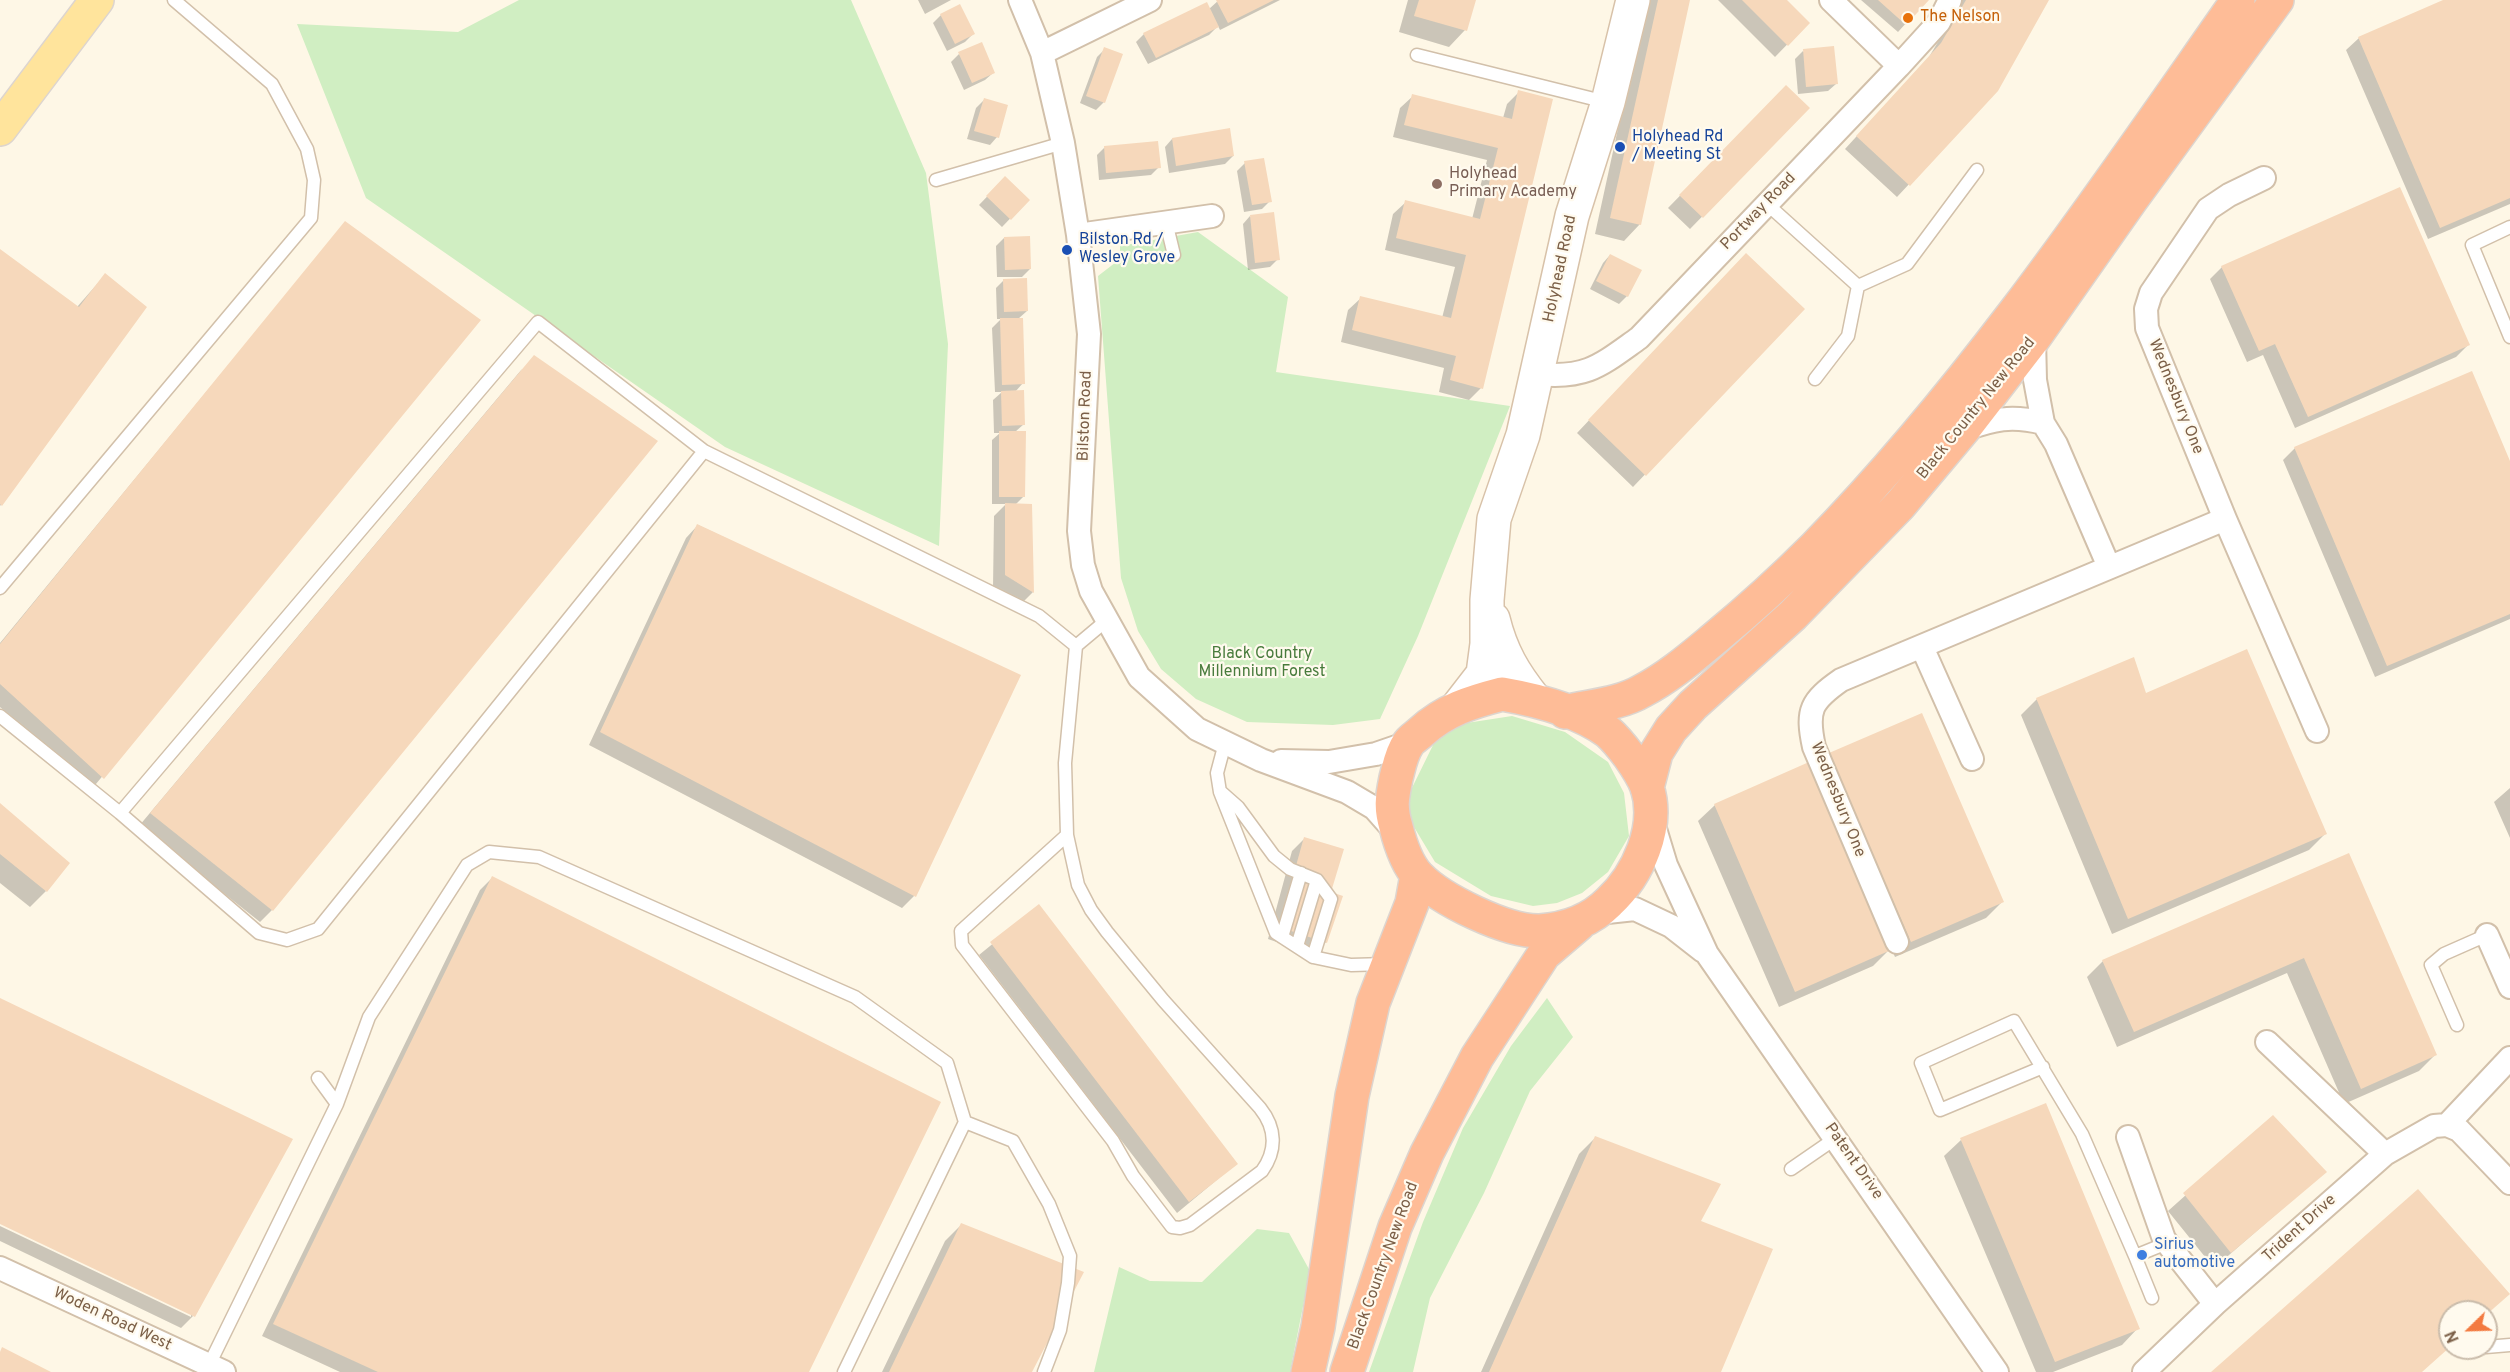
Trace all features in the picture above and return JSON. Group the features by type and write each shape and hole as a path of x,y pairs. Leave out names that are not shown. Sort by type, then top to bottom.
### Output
{"highway":[{"name":"Black Country New Road","path":"1565,712 1609,703 1641,693 1681,666 1771,592 1864,496 1970,370 2164,106 2238,0"},
{"name":"Black Country New Road","path":"1347,1372 1395,1227 1432,1143 1477,1057 1544,954 1620,892 1637,866 1646,842 1656,753 1671,729 1693,705 1793,615 1900,505 1963,430 2034,338 2277,0"},
{"path":"1589,918 1539,931 1517,927 1476,913 1445,898 1417,875 1407,858 1390,808 1400,762 1408,743 1434,720 1459,705 1502,694 1535,700 1587,720 1609,733 1639,770 1649,800"},
{"path":"1308,1372 1317,1327 1352,1096 1373,1003 1412,903 1417,875"}],"main road":[{"path":"0,129 91,2"}],"street":[{"name":"Bilston Road","path":"1020,0 1042,53 1063,143 1078,235 1089,334 1079,531 1083,565 1091,591 1139,677 1197,729 1262,760 1347,792 1374,808 1398,834"},
{"path":"1042,53 1150,0"},
{"name":"Holyhead Road","path":"1459,705 1483,674 1487,644 1488,587 1511,521 1523,435 1572,216 1608,102 1633,0"},
{"path":"1831,0 1899,66"},
{"name":"Portway Road","path":"1538,374 1564,377 1583,373 1603,363 1639,338 1899,66 1939,22 1950,0"},
{"name":"Wednesbury One","path":"2264,178 2229,195 2208,209 2151,293 2146,309 2147,328 2225,519 2317,731"},
{"path":"1078,235 1212,216"},
{"path":"2034,338 2035,380 2043,423 2056,444 2109,567"},
{"path":"1963,430 2004,417 2022,417 2043,423"},
{"name":"Wednesbury One","path":"1897,942 1814,747 1809,728 1811,709 1820,695 1841,680 2225,519"},
{"path":"1488,587 1498,639 1514,674 1535,700"},
{"path":"1922,647 1972,759"},
{"name":"Bilston Road","path":"1262,760 1329,762 1376,754 1408,743"},
{"name":"Patent Drive","path":"1649,800 1666,865 1707,954 1997,1372"},
{"name":"Patent Drive","path":"1589,918 1635,909 1671,926 1707,954"},
{"path":"2487,935 2510,987"},
{"path":"2266,1042 2385,1154"},
{"name":"Trident Drive","path":"2144,1372 2215,1304 2385,1154 2434,1126 2447,1125 2510,1058"},
{"path":"2447,1125 2459,1130 2510,1183"},
{"path":"2128,1137 2167,1243 2215,1304"},
{"name":"Woden Road West","path":"0,1268 216,1369"}],"lane":[{"path":"0,588 4,574 311,218 314,180 307,149 272,84 174,0"},
{"path":"1417,55 1608,102"},
{"path":"936,180 1063,143"},
{"path":"1858,286 1907,264 1977,170"},
{"path":"1767,204 1858,286"},
{"path":"1166,222 1174,255"},
{"path":"2510,227 2472,245 2510,337"},
{"path":"1815,379 1848,336 1858,286"},
{"path":"120,813 538,322 704,451 1039,615 1076,646"},
{"path":"0,716 120,813 259,933 287,940 318,929 704,451"},
{"path":"1067,835 962,931 962,945 1113,1141 1152,1203 1172,1227 1190,1225 1262,1171 1269,1162 1272,1151 1272,1130 1268,1118 1260,1108 1163,1000 1096,917 1078,885 1067,835 1065,763 1076,646 1107,620"},
{"path":"1224,742 1217,773 1220,792 1276,933 1313,957 1351,965 1390,963"},
{"path":"1220,792 1238,807 1274,856 1290,869 1317,880 1331,899 1313,957"},
{"path":"216,1369 337,1104 369,1017 467,865 489,852 539,857 855,996 946,1063 965,1122 844,1372"},
{"path":"1282,937 1300,873"},
{"path":"1297,946 1317,880"},
{"path":"2457,1025 2431,965 2444,954 2487,935"},
{"path":"2043,1067 1941,1110 1921,1063 2014,1021 2043,1067 2082,1134 2152,1298"},
{"path":"318,1078 337,1104"},
{"path":"965,1122 1014,1141 1049,1204 1070,1256 1060,1330 1044,1372"},
{"path":"1791,1169 1836,1138"},
{"path":"2135,1256 2167,1243"}],"green space":[{"path":"519,0 851,0 926,173 948,344 939,546 725,447 366,198 297,24 458,32"},
{"name":"Black Country Millennium Forest","path":"1198,232 1288,297 1276,372 1510,406 1418,636 1380,719 1333,725 1247,722 1196,699 1161,669 1138,631 1121,578 1098,276 1120,259 1120,246"},
{"path":"1512,716 1565,732 1608,762 1624,793 1629,836 1608,872 1582,893 1557,903 1533,906 1491,896 1435,862 1411,822 1408,796 1434,743 1460,724"},
{"path":"1547,998 1573,1037 1530,1091 1484,1193 1430,1298 1413,1372 1369,1372 1423,1222 1463,1128 1511,1046"},
{"path":"1257,1229 1289,1233 1310,1271 1290,1372 1094,1372 1119,1267 1150,1281 1202,1282"}],"building":[{"path":"1216,0 1274,0 1228,23"},
{"path":"1419,0 1476,0 1467,31 1414,16"},
{"path":"1658,0 1690,0 1641,225 1610,218"},
{"path":"1742,0 1787,0 1810,23 1788,46"},
{"path":"1878,0 1929,0 1906,25"},
{"path":"1966,0 2049,0 1998,91 1910,186 1856,136 1941,43"},
{"path":"2443,0 2510,0 2510,198 2440,228 2358,37"},
{"path":"1207,2 1219,27 1156,58 1143,33"},
{"path":"960,4 975,34 955,44 940,14"},
{"path":"982,42 995,73 972,83 958,52"},
{"path":"1834,46 1838,84 1806,87 1803,49"},
{"path":"1104,47 1123,54 1105,103 1086,96"},
{"path":"1786,85 1810,108 1703,218 1679,195"},
{"path":"1518,90 1553,99 1483,389 1450,380 1456,356 1352,330 1360,296 1451,318 1466,255 1396,238 1405,200 1480,219 1498,148 1404,125 1412,94 1512,119"},
{"path":"984,98 1008,105 999,138 974,131"},
{"path":"1230,128 1234,156 1176,166 1172,138"},
{"path":"1158,141 1161,168 1106,173 1104,146"},
{"path":"1264,158 1272,202 1252,205 1244,161"},
{"path":"1005,176 1030,200 1011,220 986,196"},
{"path":"2400,187 2470,345 2308,417 2275,344 2259,351 2221,266"},
{"path":"1274,212 1280,260 1255,263 1250,215"},
{"path":"345,221 481,320 104,779 0,684 0,644"},
{"path":"1030,236 1031,269 1005,270 1004,237"},
{"path":"0,249 79,307 105,273 147,307 2,506 0,504"},
{"path":"1746,253 1805,309 1646,476 1588,420"},
{"path":"1610,254 1642,270 1628,297 1596,281"},
{"path":"1027,278 1028,311 1004,312 1003,279"},
{"path":"1000,318 1023,318 1025,384 1002,385"},
{"path":"534,355 658,441 273,911 150,813"},
{"path":"2472,371 2510,461 2510,614 2387,666 2294,447"},
{"path":"1024,390 1025,425 1002,426 1001,391"},
{"path":"999,431 1026,431 1025,497 999,497"},
{"path":"1005,503 1032,504 1034,593 1005,575"},
{"path":"697,524 1021,675 916,897 600,732"},
{"path":"2247,649 2327,834 2128,919 2036,698 2134,657 2146,693"},
{"path":"1922,713 2004,902 1911,942 1829,753"},
{"path":"1809,762 1891,950 1795,992 1714,804"},
{"path":"0,803 70,863 47,892 0,854"},
{"path":"1304,837 1344,849 1331,892 1343,896 1327,943 1279,927"},
{"path":"2349,853 2437,1055 2361,1089 2304,958 2134,1032 2102,960"},
{"path":"492,876 941,1102 809,1372 378,1372 273,1324"},
{"path":"1039,904 1238,1164 1189,1202 990,942"},
{"path":"0,998 293,1139 195,1317 0,1224"},
{"path":"2046,1103 2140,1329 2055,1362 1960,1138"},
{"path":"2273,1115 2327,1172 2231,1253 2183,1193"},
{"path":"1595,1136 1721,1184 1701,1221 1773,1249 1721,1372 1489,1372"},
{"path":"2418,1189 2510,1294 2498,1304 2498,1300 2438,1300 2438,1358 2422,1372 2211,1372"},
{"path":"961,1223 1084,1272 1032,1372 889,1372"},
{"path":"2,1347 51,1372 0,1372"}],"place":[{"name":"The Nelson","path":"1908,18"},
{"name":"Holyhead Rd / Meeting St","path":"1620,147"},
{"name":"Holyhead Primary Academy","path":"1437,184"},
{"name":"Bilston Rd / Wesley Grove","path":"1067,250"},
{"name":"Sirius automotive","path":"2142,1255"}]}
